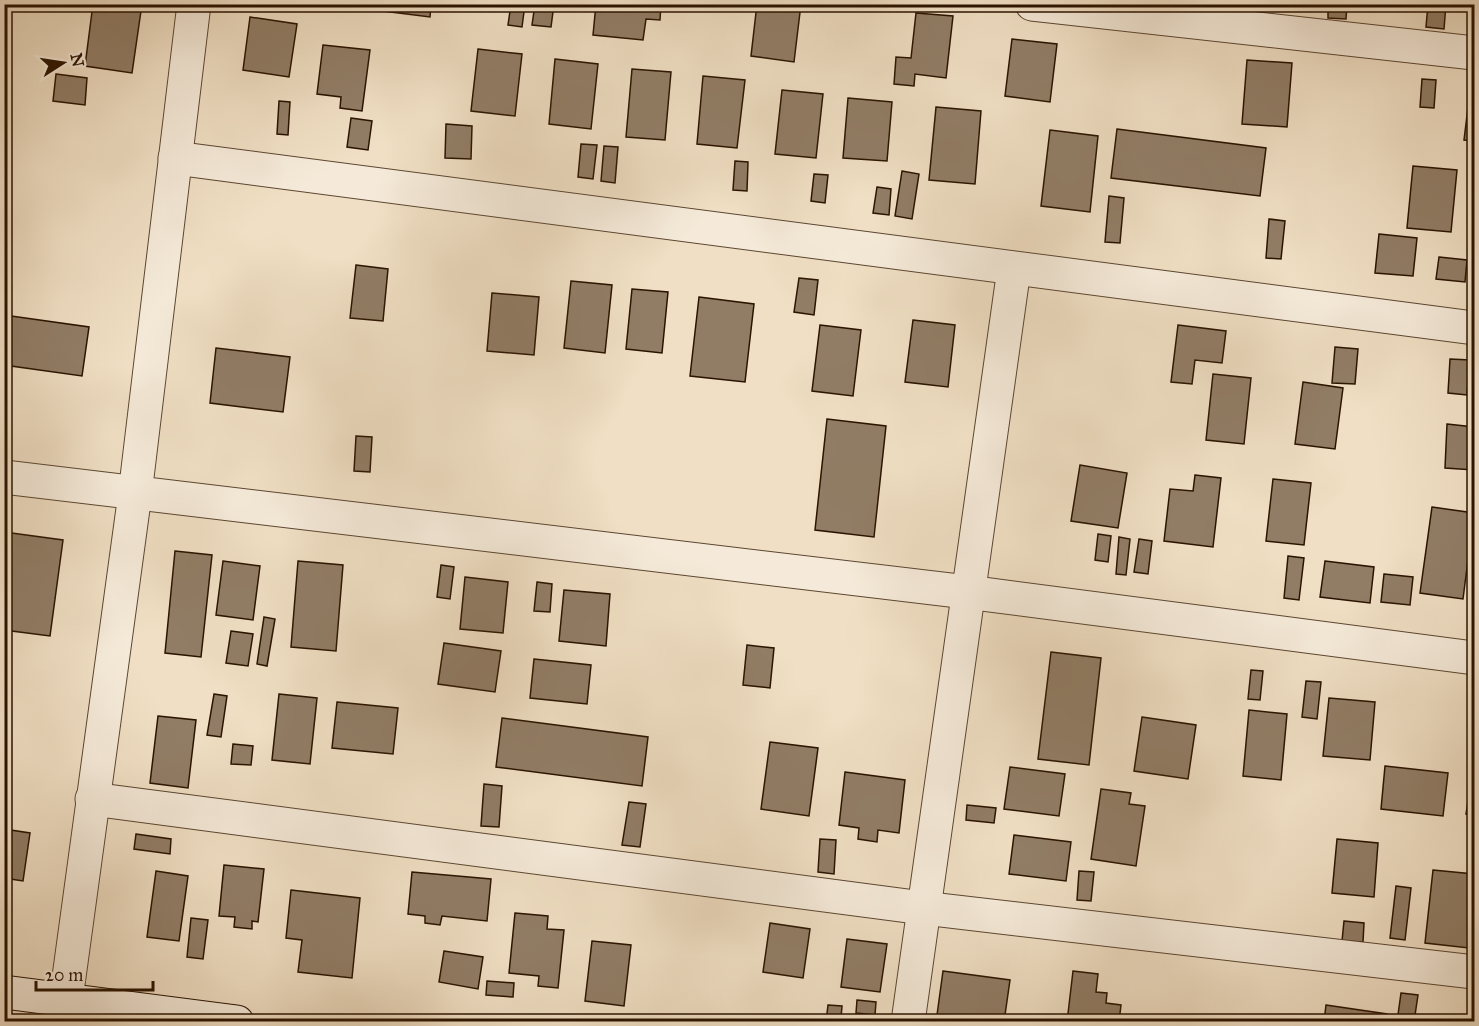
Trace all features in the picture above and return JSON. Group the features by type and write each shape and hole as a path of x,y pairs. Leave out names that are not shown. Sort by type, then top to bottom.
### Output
{"street":[{"path":"65,1010 135,494 194,4"},
{"path":"1032,4 1474,53"},
{"path":"175,158 1474,328"},
{"path":"908,1022 1014,268"},
{"path":"4,477 967,592 1474,658"},
{"path":"92,798 923,908 1474,972"},
{"path":"4,992 65,1010 237,1022"}],"building":[{"path":"93,4 142,4 132,73 85,66"},
{"path":"376,4 431,4 430,17 375,10"},
{"path":"511,4 525,4 522,27 508,25"},
{"path":"535,4 554,4 551,27 532,25"},
{"path":"596,4 661,4 660,20 646,19 643,40 593,35"},
{"path":"757,4 801,4 794,62 751,56"},
{"path":"1328,4 1347,4 1346,19 1328,18"},
{"path":"1428,4 1446,4 1444,29 1426,27"},
{"path":"1470,4 1474,4 1474,24 1468,23"},
{"path":"916,13 953,16 946,78 915,74 914,86 894,84 896,57 911,58"},
{"path":"250,17 297,24 289,77 243,70"},
{"path":"1012,39 1057,44 1050,102 1005,96"},
{"path":"323,45 370,50 362,111 340,108 341,97 317,94"},
{"path":"478,49 522,54 515,116 471,111"},
{"path":"555,59 598,64 591,129 549,124"},
{"path":"1247,60 1292,63 1287,127 1242,124"},
{"path":"632,69 671,72 665,140 626,137"},
{"path":"56,74 87,78 85,105 53,101"},
{"path":"703,76 745,80 737,148 697,144"},
{"path":"1422,79 1436,80 1434,108 1420,107"},
{"path":"1471,83 1474,84 1474,141 1464,140"},
{"path":"782,90 823,94 816,158 775,154"},
{"path":"848,98 892,102 887,161 843,158"},
{"path":"279,101 290,102 288,135 277,134"},
{"path":"936,107 981,111 975,184 929,180"},
{"path":"351,118 372,121 368,150 347,147"},
{"path":"446,124 472,126 471,159 445,158"},
{"path":"1117,129 1266,148 1260,196 1111,178"},
{"path":"1050,130 1098,136 1090,212 1041,206"},
{"path":"581,144 597,145 593,179 578,177"},
{"path":"604,146 618,147 615,183 601,181"},
{"path":"735,161 748,162 747,191 733,190"},
{"path":"1413,166 1457,170 1451,232 1407,228"},
{"path":"902,171 919,174 912,219 895,216"},
{"path":"814,174 828,175 825,203 811,201"},
{"path":"877,187 891,189 889,215 873,213"},
{"path":"1109,196 1124,198 1120,243 1105,242"},
{"path":"1269,219 1285,221 1281,259 1266,258"},
{"path":"1379,234 1417,238 1413,276 1375,273"},
{"path":"1439,257 1467,260 1465,282 1436,279"},
{"path":"356,265 388,269 383,321 350,318"},
{"path":"799,278 818,280 814,315 794,312"},
{"path":"571,281 612,285 605,353 564,348"},
{"path":"632,289 668,292 662,353 626,349"},
{"path":"492,293 539,297 534,355 487,351"},
{"path":"699,297 754,304 745,382 690,376"},
{"path":"4,315 89,327 82,376 4,365"},
{"path":"913,320 955,325 948,387 905,382"},
{"path":"820,325 861,330 853,396 812,391"},
{"path":"1178,325 1226,331 1222,363 1195,360 1192,384 1171,382"},
{"path":"1335,347 1358,349 1355,384 1332,383"},
{"path":"216,348 290,357 283,412 210,403"},
{"path":"1450,359 1470,360 1467,395 1448,393"},
{"path":"1213,374 1251,378 1244,444 1206,440"},
{"path":"1303,382 1343,388 1335,449 1295,444"},
{"path":"827,419 886,426 874,537 815,530"},
{"path":"1447,424 1474,427 1474,470 1445,468"},
{"path":"356,436 372,437 370,472 354,471"},
{"path":"1080,465 1127,473 1118,528 1071,521"},
{"path":"1195,475 1221,478 1213,547 1164,541 1170,489 1193,491"},
{"path":"1273,479 1311,483 1304,545 1266,541"},
{"path":"1432,507 1474,513 1463,599 1420,593"},
{"path":"4,532 63,540 50,636 4,630"},
{"path":"1098,534 1111,536 1108,562 1095,560"},
{"path":"1119,537 1130,539 1126,575 1116,574"},
{"path":"1139,539 1152,541 1148,574 1134,572"},
{"path":"175,551 212,555 201,657 165,653"},
{"path":"1288,556 1304,558 1299,600 1284,598"},
{"path":"223,561 260,566 253,620 216,615"},
{"path":"298,561 343,565 336,651 291,647"},
{"path":"1325,561 1374,567 1370,603 1320,597"},
{"path":"441,565 454,567 450,599 437,597"},
{"path":"1384,574 1413,577 1410,605 1381,602"},
{"path":"465,577 508,582 503,633 460,629"},
{"path":"537,582 552,584 550,612 534,611"},
{"path":"564,590 610,594 606,646 559,641"},
{"path":"264,617 275,619 267,666 257,664"},
{"path":"231,631 253,634 248,666 226,663"},
{"path":"444,643 501,651 495,692 438,684"},
{"path":"747,645 774,648 770,688 743,685"},
{"path":"1051,652 1101,658 1089,765 1038,759"},
{"path":"534,659 591,665 587,704 530,698"},
{"path":"1251,670 1263,671 1260,700 1248,699"},
{"path":"1306,681 1321,682 1317,719 1302,717"},
{"path":"214,694 227,696 221,737 207,735"},
{"path":"279,694 317,698 310,764 272,760"},
{"path":"1329,698 1375,702 1370,760 1323,756"},
{"path":"337,702 398,708 393,754 332,748"},
{"path":"1249,710 1287,714 1281,780 1243,776"},
{"path":"158,716 196,720 188,788 150,783"},
{"path":"1142,717 1196,725 1188,779 1134,771"},
{"path":"502,718 648,737 642,786 496,767"},
{"path":"770,742 818,748 809,816 761,809"},
{"path":"233,744 253,746 251,765 231,764"},
{"path":"1385,766 1448,773 1443,816 1381,809"},
{"path":"1010,767 1065,774 1059,816 1004,809"},
{"path":"845,772 905,780 899,833 878,830 877,842 858,839 859,828 839,825"},
{"path":"484,784 502,786 499,827 481,826"},
{"path":"1101,789 1131,793 1129,804 1145,806 1136,866 1091,859"},
{"path":"1468,801 1474,802 1474,815 1466,814"},
{"path":"629,802 646,804 640,847 622,845"},
{"path":"967,805 996,808 994,823 966,820"},
{"path":"4,829 30,833 23,881 4,878"},
{"path":"136,834 171,839 170,854 134,849"},
{"path":"1014,835 1071,842 1066,881 1009,874"},
{"path":"820,839 836,840 834,874 818,872"},
{"path":"1337,839 1378,843 1374,897 1332,893"},
{"path":"224,865 264,869 258,922 252,921 252,929 234,927 235,917 219,916"},
{"path":"1433,870 1474,874 1469,948 1425,943"},
{"path":"156,871 188,876 179,941 147,937"},
{"path":"1079,871 1094,872 1091,901 1077,900"},
{"path":"412,872 491,879 487,921 442,916 440,925 425,923 425,916 408,914"},
{"path":"1396,886 1411,888 1405,940 1390,938"},
{"path":"291,890 360,898 352,978 298,972 302,940 286,938"},
{"path":"515,913 548,916 547,929 564,930 558,988 538,986 539,976 509,973"},
{"path":"191,918 208,920 203,959 187,957"},
{"path":"1344,921 1364,923 1363,942 1342,941"},
{"path":"770,923 810,929 803,978 763,972"},
{"path":"847,939 887,944 880,992 841,987"},
{"path":"592,941 631,945 624,1006 585,1001"},
{"path":"444,951 483,957 478,989 439,982"},
{"path":"943,971 1010,980 1004,1022 983,1022 937,1015"},
{"path":"1073,971 1098,974 1096,992 1107,993 1106,1003 1121,1005 1119,1022 1067,1022"},
{"path":"487,981 514,983 513,997 486,995"},
{"path":"1401,993 1418,995 1414,1022 1397,1022"},
{"path":"857,1000 876,1002 875,1015 856,1013"},
{"path":"828,1005 842,1006 841,1018 875,1022 826,1022"},
{"path":"1326,1005 1387,1014 1386,1022 1324,1022"}]}
